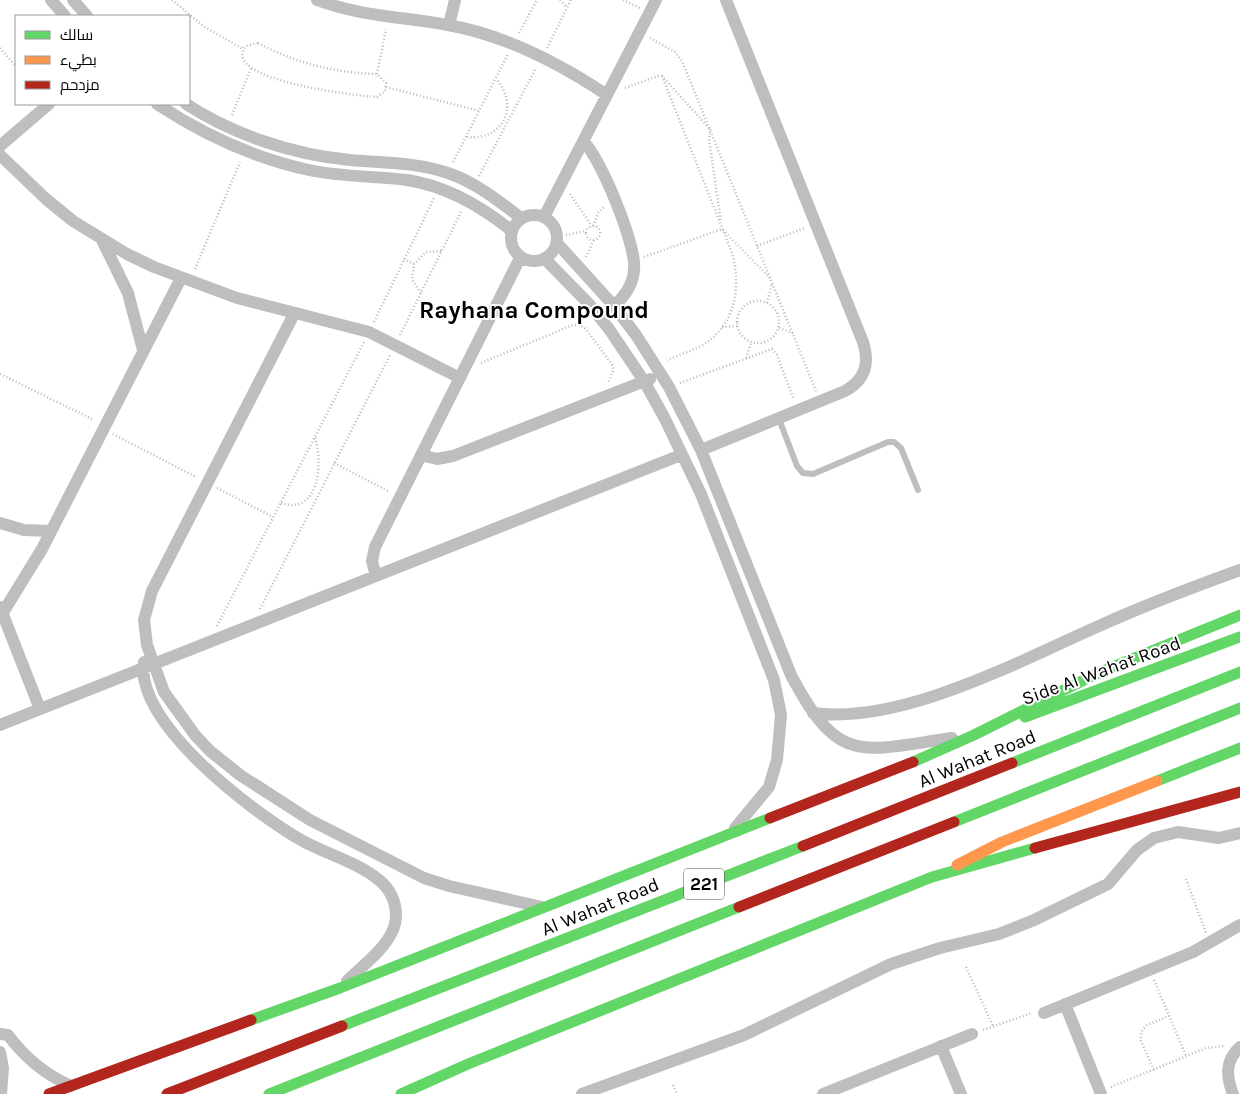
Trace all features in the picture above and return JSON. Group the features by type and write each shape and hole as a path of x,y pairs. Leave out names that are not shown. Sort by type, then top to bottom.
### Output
{"main road":[{"path":"49,1094 340,988 974,735 1100,672 1240,614"},
{"name":"Side Al Wahat Road","path":"974,735 1240,637"},
{"name":"Al Wahat Road","path":"167,1094 847,829 1240,672"},
{"name":"221","path":"269,1094 1240,708"},
{"path":"401,1094 468,1064 932,877 1002,842 1240,748"},
{"path":"932,877 1240,792"}],"street":[{"path":"51,0 63,15"},
{"path":"73,0 86,15"},
{"path":"317,0 357,12 449,25 512,44 542,57 607,95"},
{"path":"449,25 455,0"},
{"path":"544,217 656,0"},
{"path":"701,450 820,402 855,385 865,370 867,353 726,0"},
{"path":"0,146 48,105"},
{"path":"159,105 213,137 244,151 310,170 408,180 439,188 489,212 512,231"},
{"path":"188,105 227,126 283,147 316,155 414,165 448,172 474,185 521,218"},
{"path":"584,142 597,159 635,261 632,281 628,291 614,306"},
{"path":"0,154 46,199 102,240 154,267 237,298 294,314 321,318 369,332 462,374"},
{"path":"557,240 550,255 545,259 532,262 520,258 512,248 512,231 521,218 532,215 544,217 553,225 557,240 614,306 659,370 701,450 791,675 813,713 834,737 851,746 870,749 974,735"},
{"path":"102,240 128,293 143,350"},
{"path":"376,576 373,569 373,554 520,258"},
{"path":"545,259 584,298 609,329 644,381 701,494 774,680 781,715 777,760 769,787 757,804 731,832"},
{"path":"40,709 1,610 23,582 143,350 185,280"},
{"path":"294,314 152,591 144,620 147,644 164,692 196,736 210,751 240,775 310,820 424,878 449,886 543,907"},
{"path":"421,455 428,458 445,459 644,381 659,370"},
{"path":"0,725 681,456"},
{"path":"701,494 716,488"},
{"path":"0,523 24,530 51,531"},
{"path":"813,713 850,714 910,702 948,691 999,671 1155,602 1240,570"},
{"path":"735,580 750,574"},
{"path":"147,644 143,669 151,700 171,729 199,762 231,791 265,817 302,841 374,876 389,890 396,916 392,936 340,988"},
{"path":"199,762 210,751"},
{"path":"582,1094 744,1035 891,964 940,948 999,934 1032,921 1108,884 1137,850 1154,838 1178,832 1219,838 1240,833"},
{"path":"1044,1013 1210,944 1240,925"},
{"path":"1065,1004 1100,1093"},
{"path":"0,1034 8,1035 28,1059 41,1070 71,1086"},
{"path":"823,1094 972,1034"},
{"path":"941,1046 961,1094"},
{"path":"1233,1094 1227,1077 1228,1066 1232,1056 1239,1048"},
{"path":"0,1052 3,1068 1,1094"}],"lane":[{"path":"779,419 797,466 804,474 813,474 888,442 894,442 901,448 918,490"}],"path":[{"path":"172,0 190,15"},
{"path":"448,172 536,0"},
{"path":"560,0 567,7"},
{"path":"474,185 511,119 571,0"},
{"path":"623,0 650,13"},
{"path":"190,15 203,26 243,49"},
{"path":"377,74 389,17"},
{"path":"640,32 681,57 820,402"},
{"path":"258,43 277,53 310,64 343,72 377,74 384,79 386,87 383,93 377,97 340,94 286,81 251,68 242,60 243,49 249,44 258,43"},
{"path":"0,48 15,65"},
{"path":"227,126 251,68"},
{"path":"607,95 662,76"},
{"path":"662,76 710,129 709,139 722,228 772,281"},
{"path":"659,370 711,339 722,327 734,306 737,286 736,266 662,76"},
{"path":"467,138 487,136 498,128 505,116 507,96 496,79"},
{"path":"386,87 480,112"},
{"path":"505,116 511,119"},
{"path":"185,280 244,151"},
{"path":"562,183 592,226 599,229 600,234 594,240 589,254 577,264"},
{"path":"208,643 369,332 439,188"},
{"path":"251,626 396,344 467,200"},
{"path":"557,240 586,231 592,226 602,208 614,201"},
{"path":"757,246 816,224"},
{"path":"635,261 722,228"},
{"path":"586,231 589,238 594,240"},
{"path":"421,293 412,280 414,264 426,252 442,251"},
{"path":"404,259 414,264"},
{"path":"767,302 772,281"},
{"path":"756,301 767,302 779,316 779,328 771,339 765,342 752,343 740,333 737,326 738,315 745,305 756,301"},
{"path":"462,374 572,325 580,325 586,329 612,366 612,375 602,396"},
{"path":"722,327 737,326"},
{"path":"779,328 793,333"},
{"path":"746,358 752,343"},
{"path":"669,387 769,349 775,352 798,411"},
{"path":"0,374 104,426 273,518"},
{"path":"281,502 296,504 306,499 313,490 320,469 320,458 315,437"},
{"path":"334,462 400,497"},
{"path":"313,490 318,493"},
{"path":"1186,879 1210,944"},
{"path":"966,967 994,1026"},
{"path":"1150,970 1186,1056"},
{"path":"972,1034 1026,1014 1044,1013"},
{"path":"1154,1070 1141,1041 1141,1032 1147,1025 1169,1016"},
{"path":"1100,1093 1186,1056 1217,1046 1239,1048"},
{"path":"673,1085 676,1094"}],"traffic: fast":[{"path":"913,762 974,735 1100,672 1240,615"},
{"path":"1025,717 1240,637"},
{"path":"1012,763 1240,672"},
{"path":"954,822 1240,708"},
{"path":"1157,781 1240,748"},
{"path":"251,1020 340,988 770,818"},
{"path":"342,1026 803,846"},
{"path":"401,1094 468,1064 932,877 1035,848"},
{"path":"269,1094 739,907"}],"traffic: slow":[{"path":"957,865 1002,842 1157,781"}],"traffic: jam":[{"path":"770,818 913,762"},
{"path":"803,846 1012,763"},
{"path":"1035,848 1240,792"},
{"path":"739,907 954,822"},
{"path":"49,1094 251,1020"},
{"path":"167,1094 342,1026"}],"district":[{"name":"Rayhana Compound","path":"534,310"}]}
